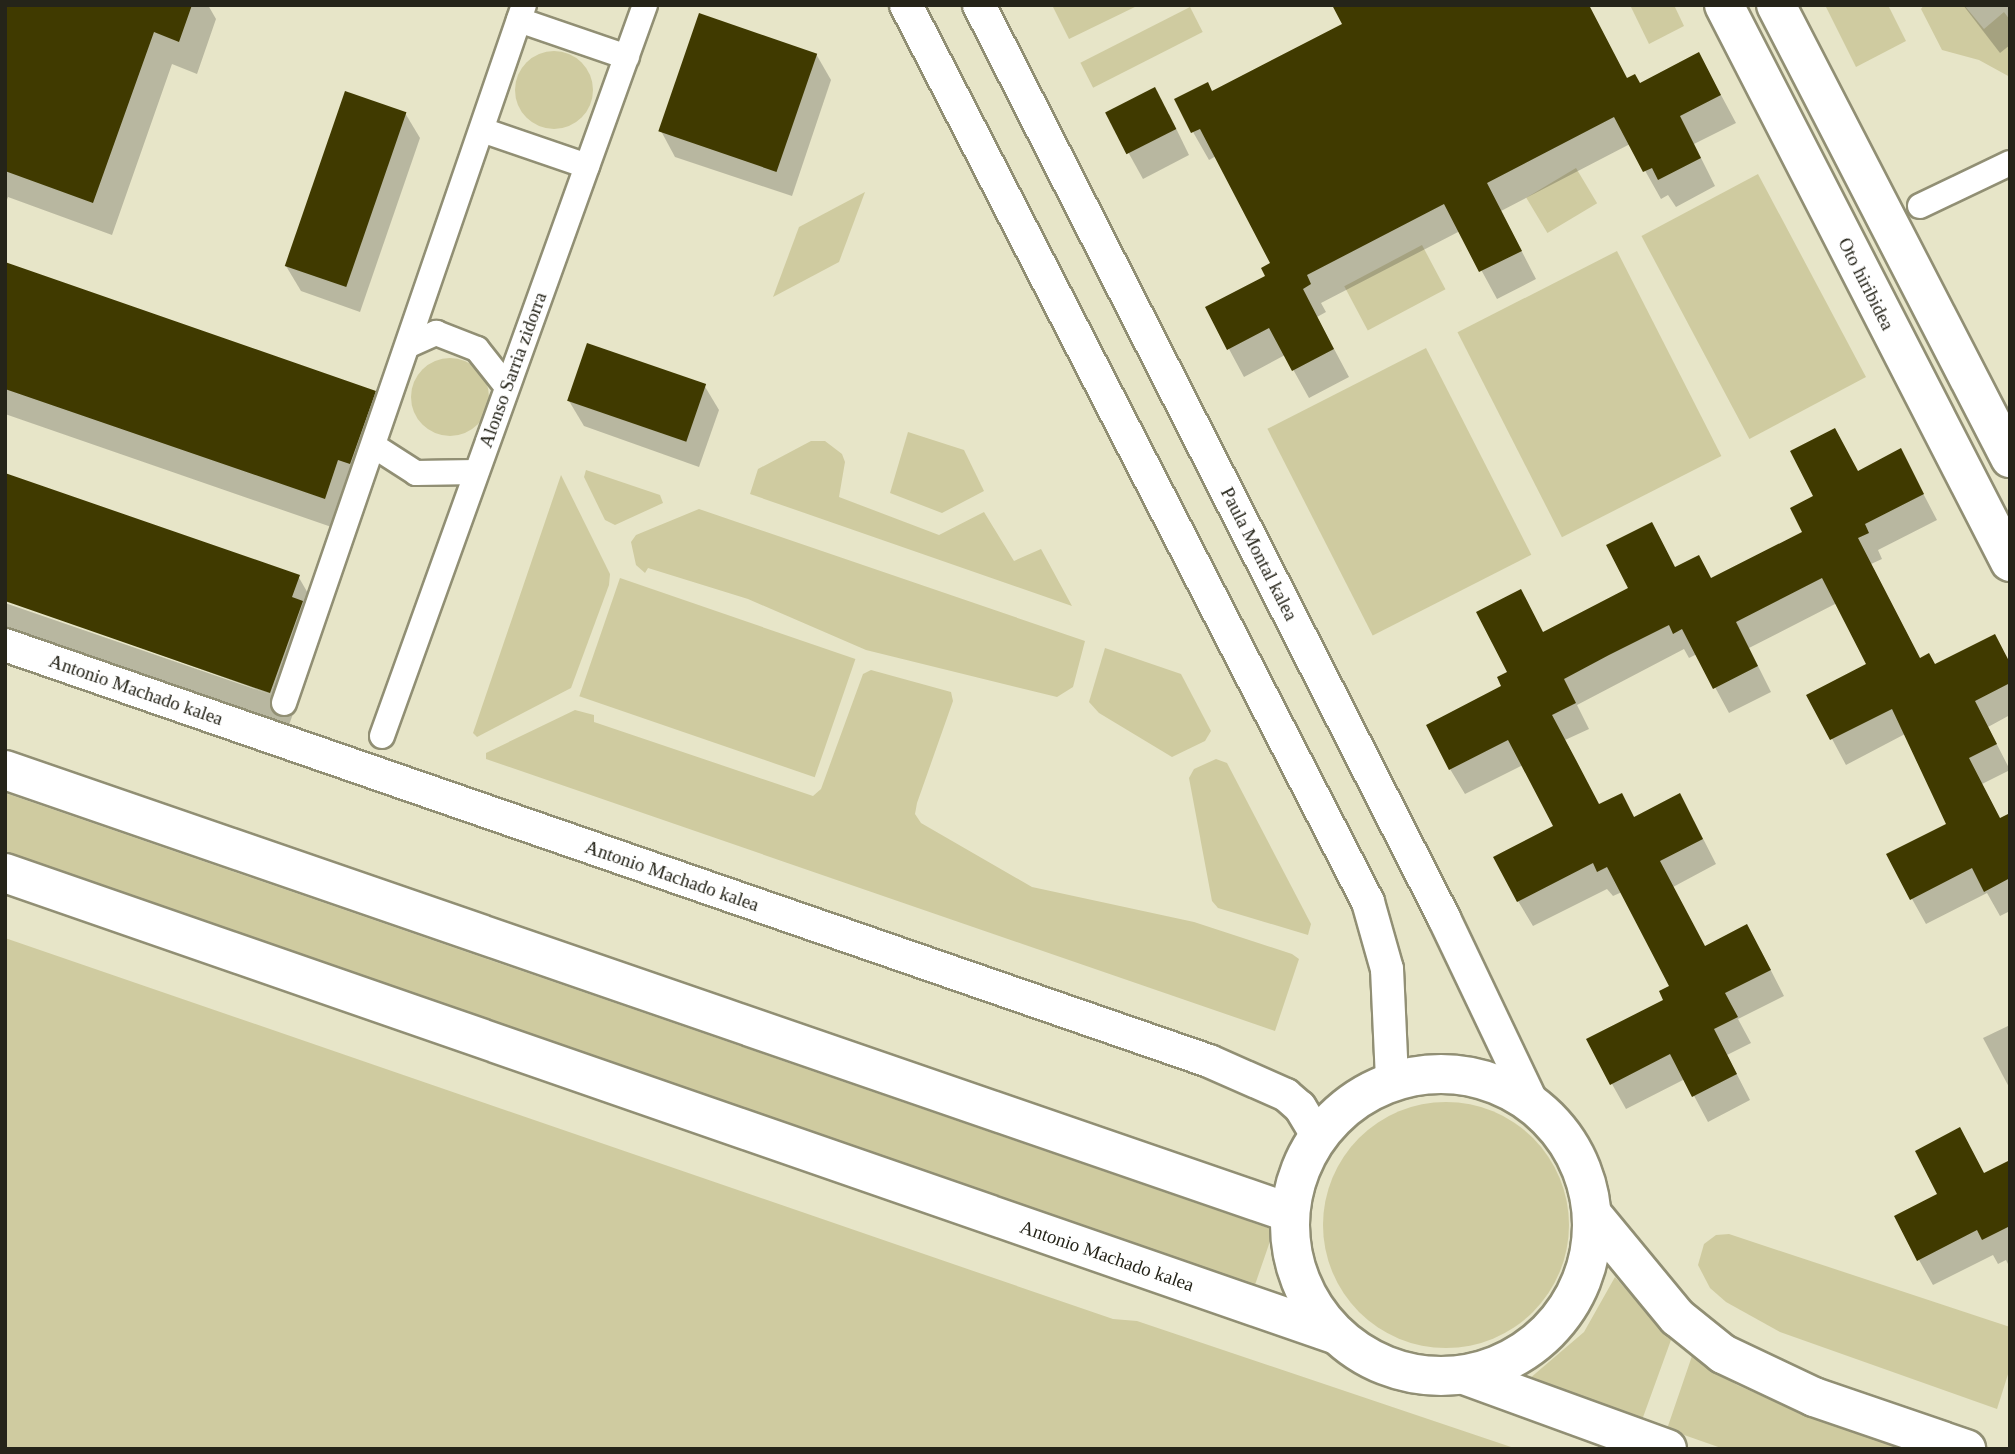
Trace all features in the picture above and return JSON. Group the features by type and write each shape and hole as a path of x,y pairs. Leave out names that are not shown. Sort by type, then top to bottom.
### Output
{"main road":[{"name":"Oto hiribidea","path":"1724,5 2010,562"},
{"path":"1776,5 2010,458"},
{"path":"5,770 1290,1213"},
{"name":"Antonio Machado kalea","path":"5,873 1337,1335"},
{"path":"1429,1074 1465,1076 1501,1086 1533,1105 1574,1153 1592,1214 1589,1259 1573,1301 1545,1336 1508,1362 1464,1376 1430,1377 1395,1370 1364,1356 1337,1335 1309,1300 1293,1258 1290,1213 1303,1161 1318,1137 1355,1101 1392,1082 1429,1074"},
{"path":"1592,1214 1677,1317 1731,1359 1814,1397 1966,1449"},
{"path":"1464,1376 1667,1449"}],"street":[{"name":"Alonso Sarria zidorra","path":"382,736 645,5"},
{"path":"906,5 1368,902 1387,969 1392,1082"},
{"name":"Paula Montal kalea","path":"979,5 1439,908 1533,1105"},
{"path":"284,703 522,13 627,57"},
{"path":"482,131 587,166"},
{"path":"1920,206 2010,163"},
{"path":"409,345 436,332 477,349 507,387"},
{"path":"373,446 416,473 476,472"},
{"name":"Antonio Machado kalea","path":"5,645 1209,1061 1286,1095 1300,1107 1318,1137"}],"shaded area":[{"path":"1052,5 1139,5 1069,39"},
{"path":"1630,5 1674,5 1684,26 1649,44"},
{"path":"1825,5 1888,5 1906,41 1856,67"},
{"path":"1924,5 1964,5 1984,29 2004,12 2010,20 2010,77 1979,60 1942,50 1921,9"},
{"path":"1190,7 1203,32 1093,88 1080,63"},
{"path":"554,51 569,54 582,62 590,75 593,90 590,105 582,118 569,126 554,129 539,126 526,118 518,105 515,90 518,75 526,62 539,54"},
{"path":"1576,168 1597,203 1547,233 1526,198"},
{"path":"1758,174 1866,377 1749,439 1641,236"},
{"path":"865,192 839,262 773,297 799,227"},
{"path":"1422,245 1445,289 1368,330 1344,286"},
{"path":"1617,251 1721,456 1562,537 1458,332"},
{"path":"1426,348 1531,555 1373,636 1267,429"},
{"path":"450,358 465,361 482,375 489,397 486,412 472,429 450,436 435,433 418,419 411,397 414,382 428,365"},
{"path":"908,432 964,450 984,491 942,513 890,493"},
{"path":"811,441 825,441 842,454 845,462 839,497 939,535 984,512 1014,561 1041,549 1072,606 750,494 758,469"},
{"path":"586,470 660,495 663,503 615,525 605,520 584,477"},
{"path":"561,475 610,574 609,585 571,688 477,737 473,733"},
{"path":"699,509 1085,641 1073,687 1057,697 866,650 748,599 648,568 645,573 636,565 631,542 636,535"},
{"path":"620,578 855,659 815,777 579,696"},
{"path":"1105,648 1181,674 1211,731 1205,741 1172,757 1099,713 1089,702"},
{"path":"871,670 951,692 953,701 917,803 915,814 921,823 1032,887 1194,922 1292,954 1299,959 1275,1031 486,759 486,753 575,710 594,715 594,722 813,796 821,789 863,674"},
{"path":"1216,759 1227,763 1311,924 1308,935 1218,908 1212,901 1189,778 1194,769"},
{"path":"5,793 1274,1230 1253,1290 5,861"},
{"path":"5,938 1113,1319 1137,1321 1517,1449 5,1449"},
{"path":"1446,1102 1482,1107 1514,1123 1533,1138 1548,1157 1564,1189 1569,1225 1564,1261 1548,1293 1533,1312 1514,1327 1482,1343 1446,1348 1410,1343 1378,1327 1359,1312 1344,1293 1328,1261 1323,1225 1328,1189 1344,1157 1359,1138 1378,1123 1410,1107"},
{"path":"1729,1234 2010,1327 2010,1368 1997,1409 1780,1332 1726,1302 1710,1288 1698,1265 1704,1244 1716,1235"},
{"path":"1615,1277 1671,1340 1642,1420 1529,1379 1584,1332"},
{"path":"1692,1356 1737,1385 1776,1402 1908,1449 1724,1449 1667,1429"}],"building":[{"path":"5,5 192,5 179,42 154,32 93,203 5,171"},
{"path":"1332,5 1589,5 1627,78 1635,74 1640,83 1699,52 1721,95 1680,116 1701,158 1658,180 1652,168 1643,172 1614,117 1487,183 1522,251 1479,272 1444,204 1307,275 1311,284 1303,289 1334,349 1292,371 1269,328 1227,350 1205,307 1265,276 1261,268 1270,263 1200,129 1191,133 1174,99 1208,82 1212,91 1342,24"},
{"path":"699,13 817,54 776,172 658,131"},
{"path":"1155,87 1176,129 1126,154 1105,112"},
{"path":"345,91 406,112 346,287 285,266"},
{"path":"5,262 376,391 350,464 338,460 325,499 5,389"},
{"path":"587,343 706,384 686,442 567,401"},
{"path":"1835,428 1858,471 1901,448 1924,494 1865,524 1869,533 1858,538 1920,658 1929,653 1935,664 1995,634 2010,663 2010,683 1975,701 1997,744 1969,758 2000,818 2010,813 2010,878 1984,892 1972,868 1910,900 1886,854 1946,824 1892,709 1830,740 1806,695 1866,664 1822,578 1736,622 1758,666 1713,689 1682,629 1673,634 1669,625 1609,655 1564,679 1576,703 1552,715 1599,804 1622,793 1634,817 1680,793 1703,839 1660,861 1705,946 1747,924 1771,970 1725,993 1738,1017 1714,1029 1737,1074 1692,1097 1670,1054 1610,1085 1586,1039 1663,1000 1659,991 1669,986 1607,867 1597,872 1593,863 1517,902 1493,857 1553,826 1508,740 1449,770 1426,725 1501,686 1497,677 1507,672 1476,612 1521,589 1543,632 1628,588 1606,545 1652,522 1675,567 1699,555 1711,578 1802,532 1790,508 1813,496 1790,451"},
{"path":"5,473 300,575 292,597 303,601 270,693 5,601"},
{"path":"1960,1127 1984,1173 2010,1160 2010,1226 1982,1240 1977,1230 1917,1261 1894,1216 1937,1194 1915,1151"}]}
